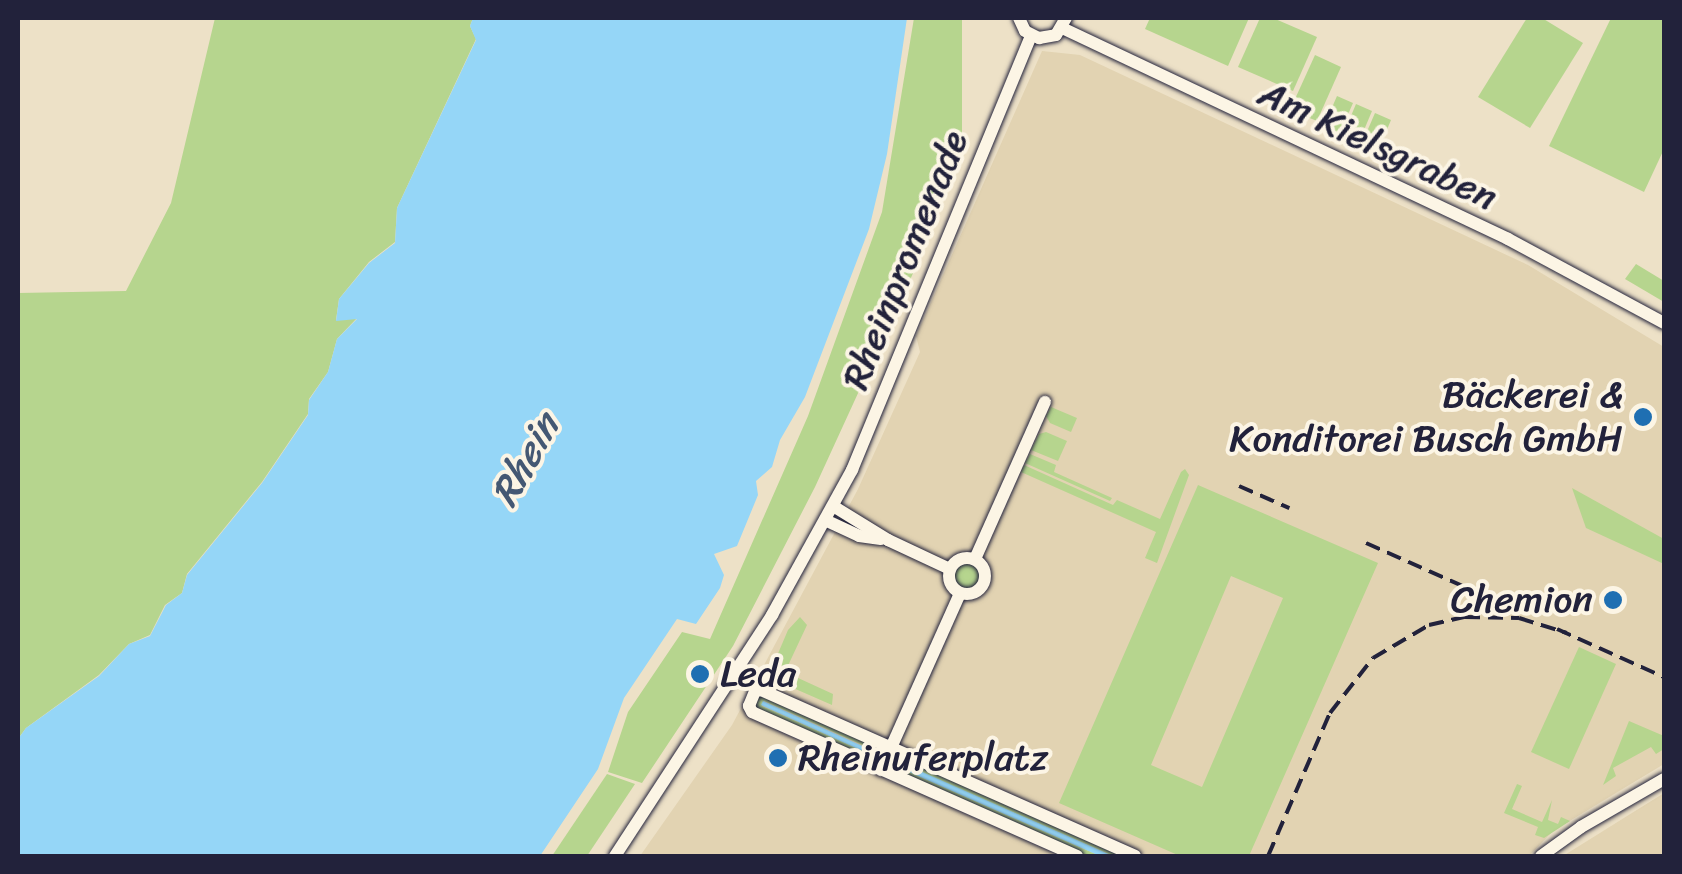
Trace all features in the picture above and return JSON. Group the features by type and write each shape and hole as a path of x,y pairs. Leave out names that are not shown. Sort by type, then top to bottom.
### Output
{"street":[{"path":"1019,18 1031,35 1048,38 1064,23"},
{"name":"Am Kielsgraben","path":"1064,23 1508,239 1664,323"},
{"name":"Rheinpromenade","path":"616,856 772,615 826,520 865,442 1031,35"},
{"path":"974,559 1045,402"},
{"path":"833,506 888,540 950,568"},
{"path":"826,520 859,536 888,540"},
{"path":"974,559 983,566 984,583 972,594 960,593 949,580 950,568 958,560 974,559"},
{"path":"881,770 960,593"},
{"path":"1077,856 752,712 748,706 755,692 761,690 1135,856"},
{"path":"1540,856 1581,827 1664,779"}],"shaded area":[{"path":"1042,51 1080,55 1528,265 1664,347 1664,764 1553,831 1529,856 640,856 732,725 858,489 920,352 916,336"},
{"path":"1664,793 1664,856 1563,856"}],"green space":[{"path":"215,18 473,18 470,26 476,39 397,208 395,242 369,262 339,299 336,320 358,317 337,339 328,372 309,399 308,414 262,482 187,574 182,593 165,605 150,635 129,644 99,675 26,728 18,739 18,293 126,291 171,203"},
{"path":"914,18 962,18 962,139 938,199 931,234 815,487 733,646 642,783 608,772 628,712 682,632 710,639 808,416 882,212"},
{"path":"1150,18 1249,18 1228,66 1145,29"},
{"path":"1260,18 1273,18 1317,37 1293,91 1238,67"},
{"path":"1527,18 1542,18 1583,43 1530,128 1478,97"},
{"path":"1611,18 1664,19 1664,149 1644,192 1549,146"},
{"path":"1315,55 1341,67 1317,121 1290,110"},
{"path":"1337,96 1353,103 1340,133 1324,126"},
{"path":"1356,104 1372,111 1359,142 1343,135"},
{"path":"1375,113 1391,120 1378,151 1362,143"},
{"path":"1636,264 1664,281 1664,302 1625,279"},
{"path":"1051,407 1077,418 1071,432 1050,423 1046,416"},
{"path":"1046,432 1067,441 1058,461 1031,450 1039,434"},
{"path":"1030,454 1056,465 1054,472 1112,498 1110,501 1025,463"},
{"path":"1024,465 1113,505 1117,500 1160,519 1181,472 1185,469 1189,475 1157,563 1145,558 1156,532 1021,472"},
{"path":"1198,485 1378,563 1249,856 1180,856 1059,803","holes":["1231,576 1283,598 1202,787 1151,765"]},
{"path":"1572,488 1664,539 1664,564 1586,528"},
{"path":"967,564 976,567 976,585 967,588 958,585 955,576 958,567"},
{"path":"800,617 807,625 785,672 833,694 832,705 768,677 788,630"},
{"path":"1579,647 1616,664 1569,769 1531,752"},
{"path":"760,695 876,747 871,759 755,707","holes":["764,701 869,748 868,753 762,706"]},
{"path":"1629,721 1664,736 1664,749 1656,754 1651,747 1613,768 1616,776 1603,785"},
{"path":"898,756 1125,856 1113,856 902,764 901,768 1100,856 1088,856 894,770"},
{"path":"607,774 635,784 587,856 552,856"},
{"path":"1517,784 1522,786 1512,809 1542,822 1552,800 1548,820 1558,824 1561,817 1570,821 1544,838 1535,835 1538,827 1504,813"}],"water":[{"name":"Rhein","path":"473,18 907,18 887,154 869,229 805,397 780,440 772,467 756,481 758,495 737,546 714,554 724,575 720,588 696,624 677,619 624,698 598,769 540,856 18,856 18,739 26,728 99,676 129,644 150,636 166,605 182,593 187,575 262,483 308,415 309,400 328,372 337,339 357,319 336,321 339,299 369,263 395,243 397,208 476,40 470,26"},
{"path":"763,701 869,749 867,753 761,705"},
{"path":"902,763 1113,856 1100,856 900,768"}],"railway":[{"path":"1239,486 1289,508"},
{"path":"1366,543 1521,612"},
{"path":"1268,856 1330,713 1373,658 1429,625 1465,617 1519,618 1567,633"},
{"path":"1557,629 1664,677"}],"place":[{"name":"Bäckerei & Konditorei Busch GmbH","path":"1643,417"},
{"name":"Chemion","path":"1613,600"},
{"name":"Leda","path":"700,674"},
{"name":"Rheinuferplatz","path":"778,758"}]}
